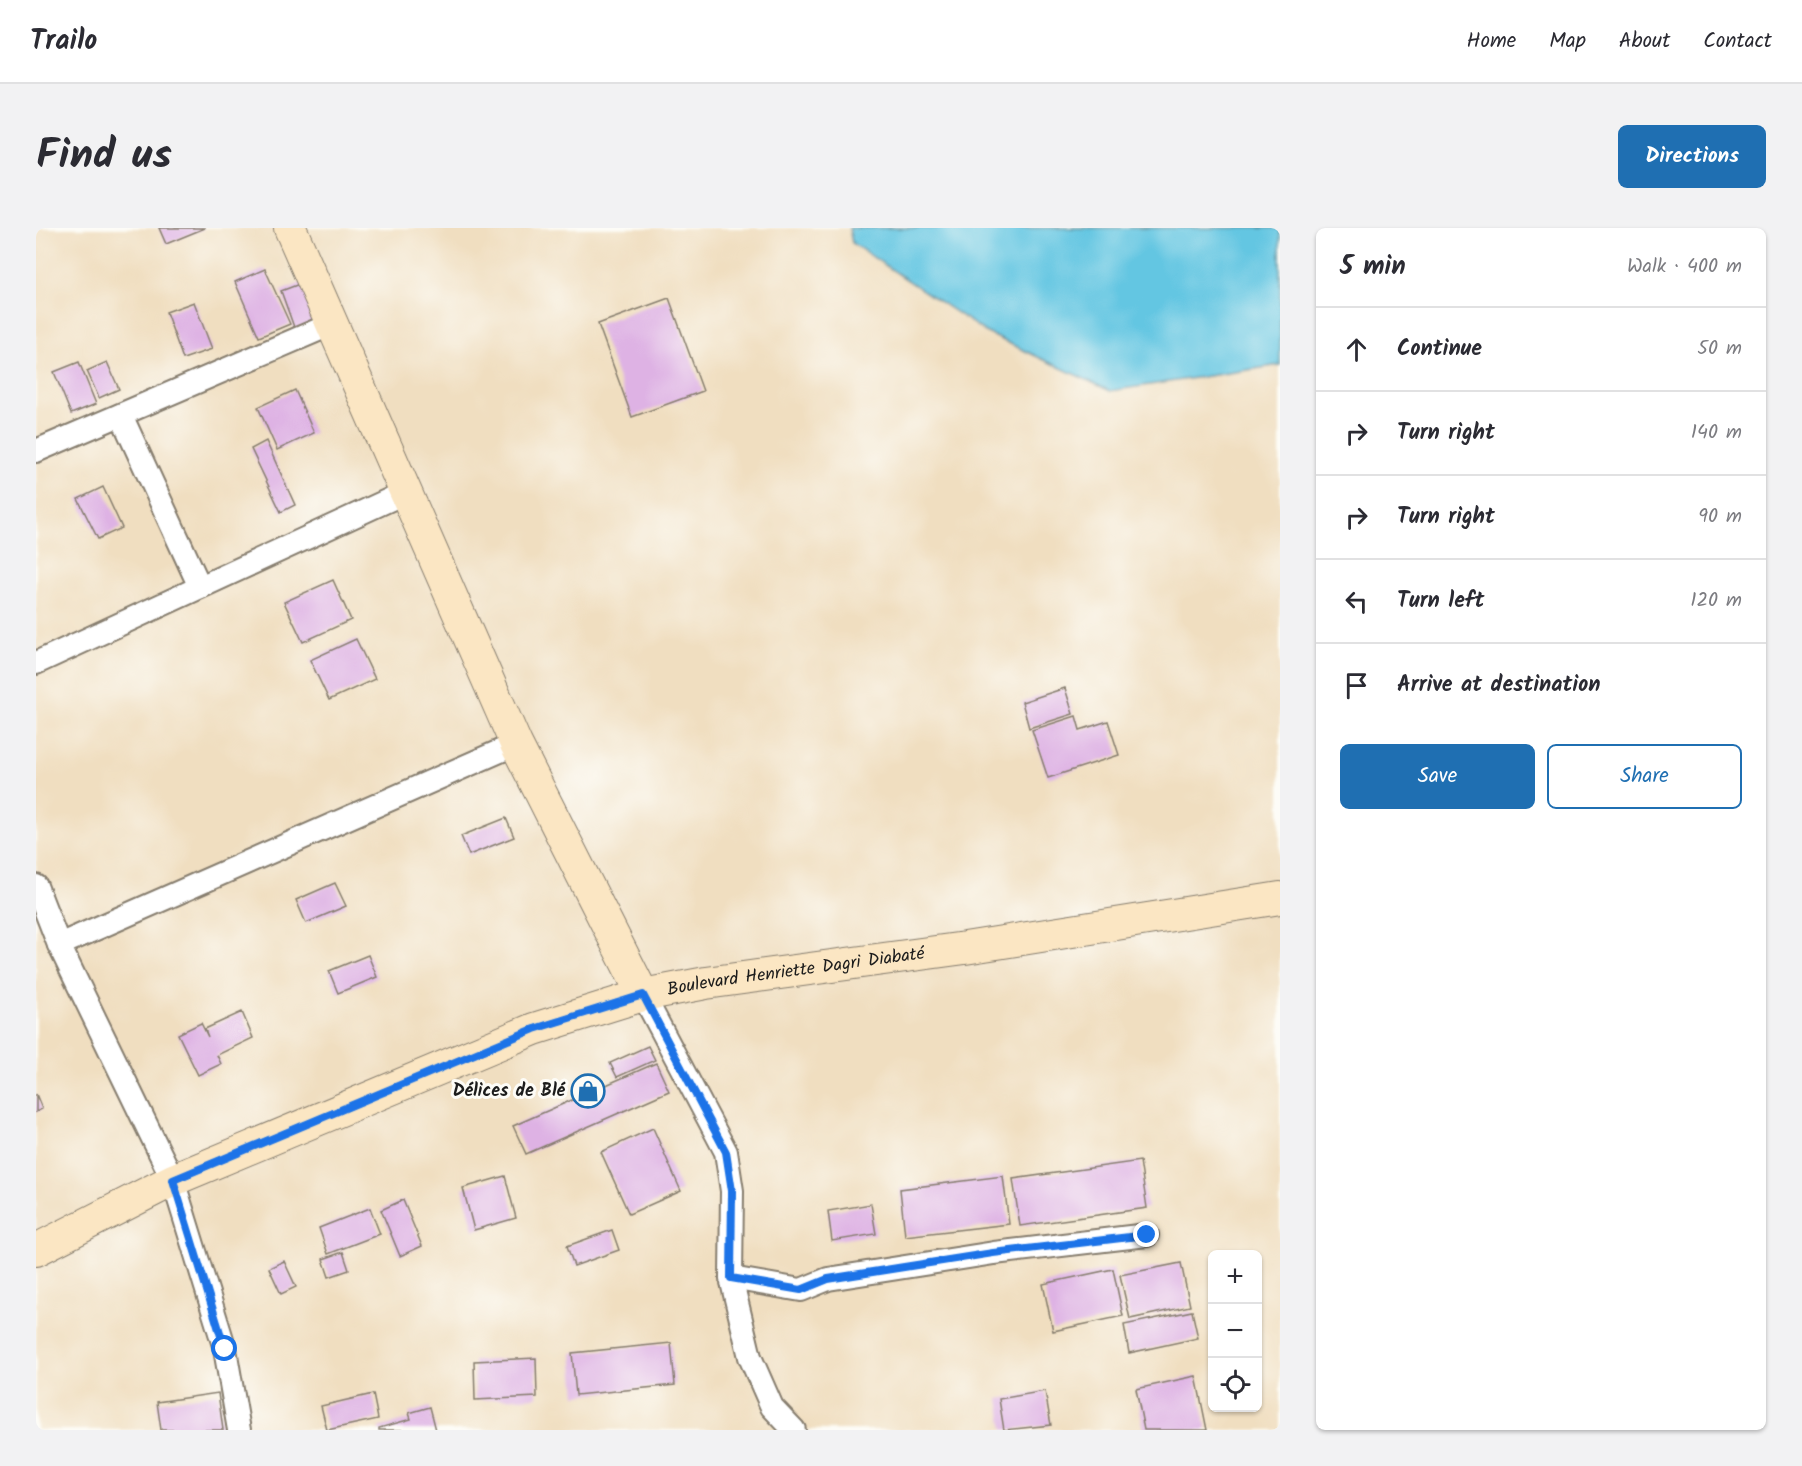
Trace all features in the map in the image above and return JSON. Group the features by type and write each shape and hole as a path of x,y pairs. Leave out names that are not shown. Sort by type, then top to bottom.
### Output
{"main road":[{"path":"290,228 516,744 643,995"},
{"name":"Boulevard Henriette Dagri Diabaté","path":"36,1250 173,1180 534,1029 643,995 706,983 965,948 1280,898"}],"street":[{"path":"36,451 332,324"},
{"path":"121,415 200,587"},
{"path":"36,663 406,492"},
{"path":"59,945 516,744"},
{"path":"36,886 59,945 173,1180 225,1349 239,1430"},
{"path":"643,995 726,1152 732,1191 731,1278 750,1357 772,1407 794,1430"},
{"path":"731,1278 801,1290 828,1279 982,1254 1147,1235"}],"water":[{"path":"849,228 1280,228 1280,365 1110,391 987,333 852,243"}],"building":[{"path":"159,228 205,228 166,244"},
{"path":"265,269 290,324 259,337 235,282"},
{"path":"310,280 325,319 295,330 281,291"},
{"path":"669,298 703,391 632,417 598,324"},
{"path":"194,302 212,349 183,359 166,312"},
{"path":"79,362 96,404 71,414 54,372"},
{"path":"107,362 119,389 99,398 87,371"},
{"path":"295,390 314,433 277,450 258,407"},
{"path":"266,441 295,505 281,512 251,449"},
{"path":"103,487 122,528 98,539 78,499"},
{"path":"333,580 351,620 303,642 284,602"},
{"path":"356,639 375,679 329,700 310,660"},
{"path":"1065,688 1073,714 1029,728 1022,702"},
{"path":"1076,716 1080,730 1108,721 1119,755 1048,778 1032,730"},
{"path":"506,818 514,837 469,855 461,836"},
{"path":"335,883 346,906 306,923 296,900"},
{"path":"368,955 377,977 338,993 329,971"},
{"path":"242,1012 253,1038 217,1055 221,1064 198,1075 178,1034 201,1023 208,1037 205,1029"},
{"path":"648,1046 655,1060 617,1077 610,1063"},
{"path":"656,1063 669,1091 526,1154 513,1126"},
{"path":"36,1094 42,1109 36,1112"},
{"path":"653,1128 681,1191 629,1214 601,1152"},
{"path":"1140,1161 1147,1208 1020,1226 1013,1179"},
{"path":"505,1176 516,1218 474,1230 463,1188"},
{"path":"1003,1176 1009,1224 905,1236 900,1189"},
{"path":"403,1200 422,1246 400,1256 381,1210"},
{"path":"871,1204 876,1234 832,1241 828,1211"},
{"path":"370,1208 380,1234 328,1254 319,1228"},
{"path":"612,1230 619,1250 574,1266 567,1246"},
{"path":"343,1252 349,1270 329,1277 323,1259"},
{"path":"284,1261 296,1287 281,1294 269,1268"},
{"path":"1181,1263 1190,1306 1130,1319 1120,1275"},
{"path":"1113,1269 1123,1316 1053,1331 1043,1284"},
{"path":"1192,1311 1198,1338 1129,1353 1124,1325"},
{"path":"671,1343 675,1385 576,1395 572,1353"},
{"path":"536,1358 537,1397 475,1400 474,1361"},
{"path":"1196,1376 1207,1430 1144,1430 1136,1389"},
{"path":"1045,1391 1051,1425 1004,1430 999,1399"},
{"path":"218,1393 223,1430 161,1430 157,1402"},
{"path":"373,1394 378,1419 327,1430 321,1406"},
{"path":"430,1407 436,1430 379,1430 379,1428 411,1419 409,1413"}],"place":[{"name":"Délices de Blé","path":"588,1091"}],"route":[{"path":"225,1349 173,1180 534,1029 643,995 660,1023 693,1092 726,1152 732,1191 731,1278 801,1290 828,1279 993,1253 1147,1235"}]}
